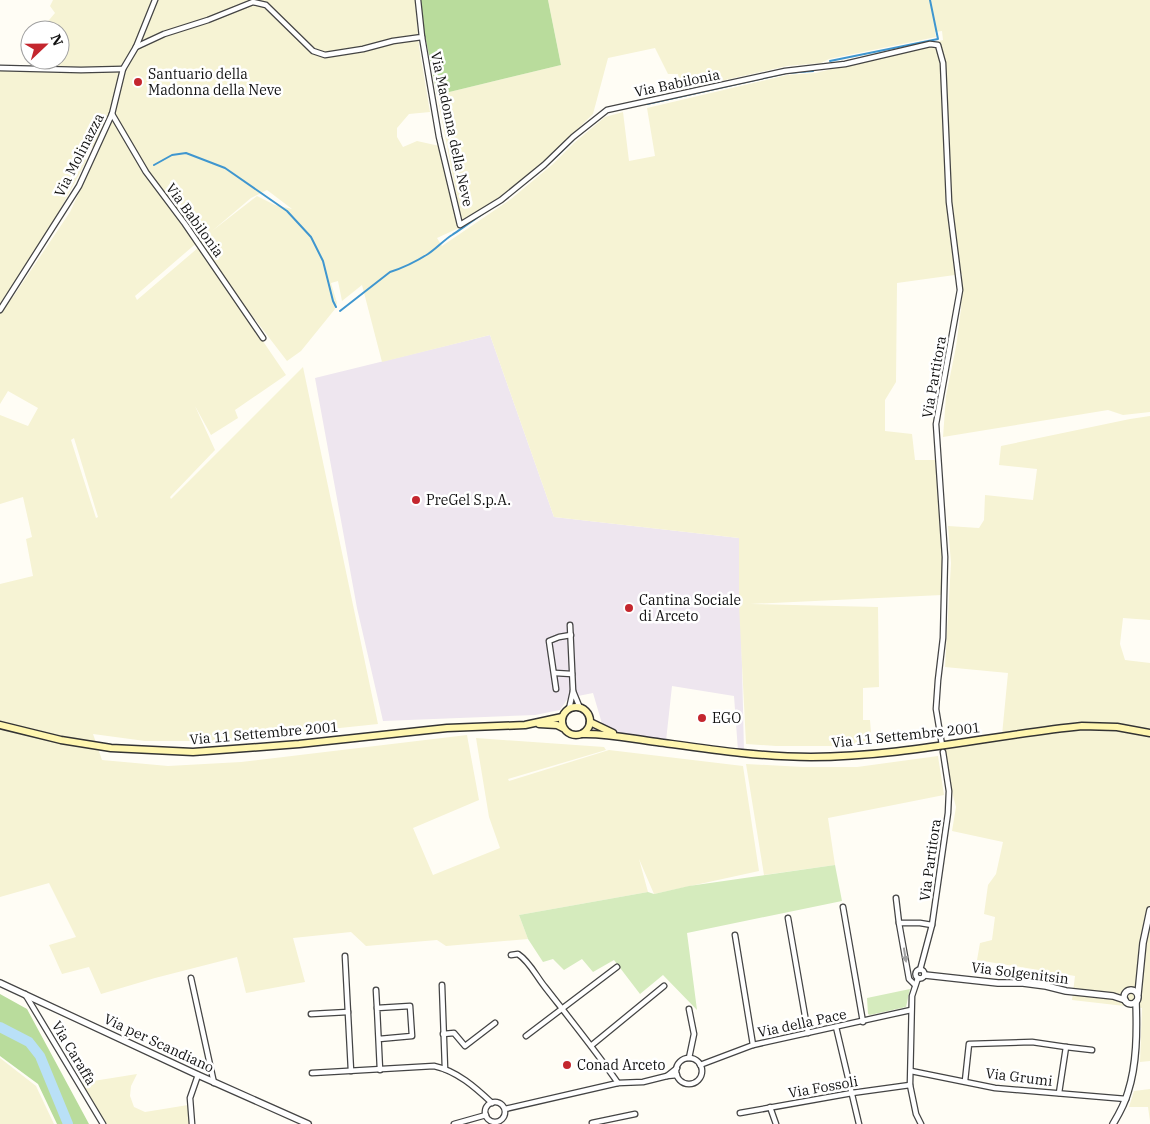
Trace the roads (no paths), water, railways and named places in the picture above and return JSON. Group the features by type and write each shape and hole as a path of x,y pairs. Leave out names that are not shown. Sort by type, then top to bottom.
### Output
{"main road":[{"name":"Via 11 Settembre 2001","path":"580,708 588,714 590,722 618,736"},
{"path":"563,728 562,717 569,709 580,708"},
{"name":"Via 11 Settembre 2001","path":"533,724 562,717"},
{"path":"582,734 588,729 590,722"},
{"name":"Via 11 Settembre 2001","path":"0,725 61,740 111,748 193,752 299,744 447,728 533,724 551,724 563,728 569,734 618,736 756,754 795,756 870,754 942,748 1082,726 1100,725 1150,733"},
{"name":"Via 11 Settembre 2001","path":"1137,730 1150,729"}],"street":[{"name":"Via Molinazza","path":"0,310 78,186 112,114 123,69 136,47 155,0"},
{"name":"Via Madonna della Neve","path":"418,0 422,37 439,137 460,225"},
{"name":"Via Madonna della Neve","path":"136,47 164,34 208,20 253,2 266,5 313,51 325,55 344,53 393,41 422,37"},
{"name":"Via Babilonia","path":"460,225 501,200 544,165 573,137 608,110 785,72 845,64 936,44"},
{"name":"Via Partitora","path":"921,1124 916,1114 910,1084 912,996 918,978 916,974 920,970 932,925 948,813 949,791 936,709 943,638 945,557 936,424 960,290 949,202 943,63 936,44"},
{"path":"0,68 123,69"},
{"name":"Via Babilonia","path":"112,114 146,172 185,224 263,338"},
{"path":"570,625 574,691 580,708"},
{"path":"556,689 549,641 571,635"},
{"path":"555,673 572,674"},
{"path":"569,709 574,691"},
{"path":"896,898 908,979 915,985"},
{"path":"843,907 863,1022"},
{"path":"1131,1002 1139,997 1143,942 1150,910"},
{"path":"788,918 808,1033"},
{"path":"899,923 932,925"},
{"path":"735,935 753,1045"},
{"path":"511,955 518,954 524,959 592,1045 618,1083"},
{"path":"345,956 351,1071"},
{"path":"526,1036 617,967"},
{"path":"918,978 923,978 925,975 924,971 920,970"},
{"name":"Via Solgenitsin","path":"925,975 1046,986 1066,991 1113,996 1131,1002"},
{"path":"1113,1124 1126,1098 1133,1073 1137,1015 1131,1002 1124,997 1139,977"},
{"path":"191,978 214,1082"},
{"name":"Via per Scandiano","path":"0,983 308,1124"},
{"path":"442,985 445,1069"},
{"path":"592,1045 664,986"},
{"path":"376,990 380,1070"},
{"path":"1129,991 1135,990 1138,994"},
{"name":"Via Solgenitsin","path":"1113,996 1129,991"},
{"name":"Via Caraffa","path":"25,994 103,1124"},
{"path":"377,1008 410,1006 412,1036 378,1039"},
{"path":"689,1009 694,1034 689,1058"},
{"name":"Via della Pace","path":"700,1065 753,1045 911,1010"},
{"path":"311,1014 348,1012"},
{"path":"444,1034 454,1034 465,1046 495,1023"},
{"path":"836,1027 859,1124"},
{"path":"965,1081 969,1044 1032,1042 1092,1050"},
{"path":"1059,1093 1066,1047"},
{"path":"667,1076 677,1068 680,1062 689,1058 695,1060 700,1065 701,1076 693,1083 685,1083 677,1075 677,1068"},
{"path":"312,1073 434,1066 445,1069 473,1086 492,1103 501,1104 504,1109 503,1118 499,1123 489,1120 486,1115 486,1109 492,1103"},
{"name":"Via Grumi","path":"911,1071 995,1088 1126,1098"},
{"path":"192,1124 190,1098 198,1075"},
{"path":"504,1109 618,1083 643,1082 677,1075"},
{"name":"Via Fossoli","path":"740,1114 770,1107 910,1084"},
{"path":"770,1107 776,1124"},
{"path":"590,1124 635,1114"},
{"path":"454,1124 486,1115"}],"waterway":[{"path":"830,61 938,39 930,0"},
{"path":"647,104 786,73 813,71"},
{"path":"340,311 390,272 428,254 500,202 530,179 573,140"},
{"path":"154,165 172,155 186,153 225,168 287,211 311,237 323,261 336,307"},
{"path":"0,1027 29,1042 40,1056 68,1124"}],"place":[{"name":"Santuario della Madonna della Neve","path":"138,82"},
{"name":"PreGel S.p.A.","path":"416,500"},
{"name":"Cantina Sociale di Arceto","path":"629,608"},
{"name":"EGO","path":"702,718"},
{"name":"Conad Arceto","path":"567,1065"}]}
